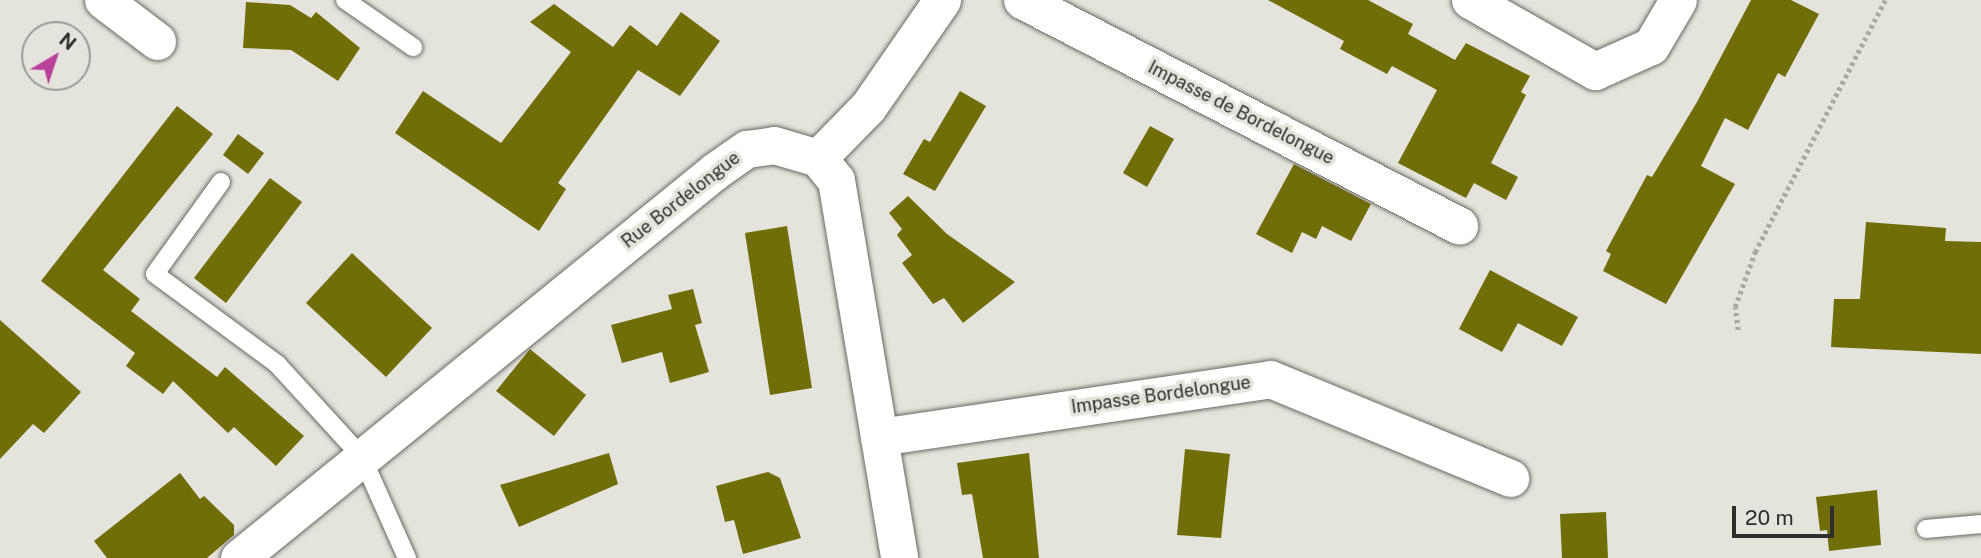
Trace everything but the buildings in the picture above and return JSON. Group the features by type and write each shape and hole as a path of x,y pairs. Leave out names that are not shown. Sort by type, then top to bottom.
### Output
{"street":[{"path":"103,0 157,41"},
{"path":"900,558 836,180 818,158 868,107 942,0"},
{"name":"Impasse de Bordelongue","path":"1022,0 1460,226"},
{"path":"1470,0 1595,71 1651,46 1678,0"},
{"name":"Rue Bordelongue","path":"239,558 747,149 774,145 818,158"},
{"name":"Impasse Bordelongue","path":"879,437 1270,379 1510,478"}],"lane":[{"path":"345,0 413,47"},
{"path":"221,182 155,274 277,364 362,457 407,558"},
{"path":"1926,529 1981,524"}],"path":[{"path":"1738,330 1735,307 1755,252 1885,0"}]}
